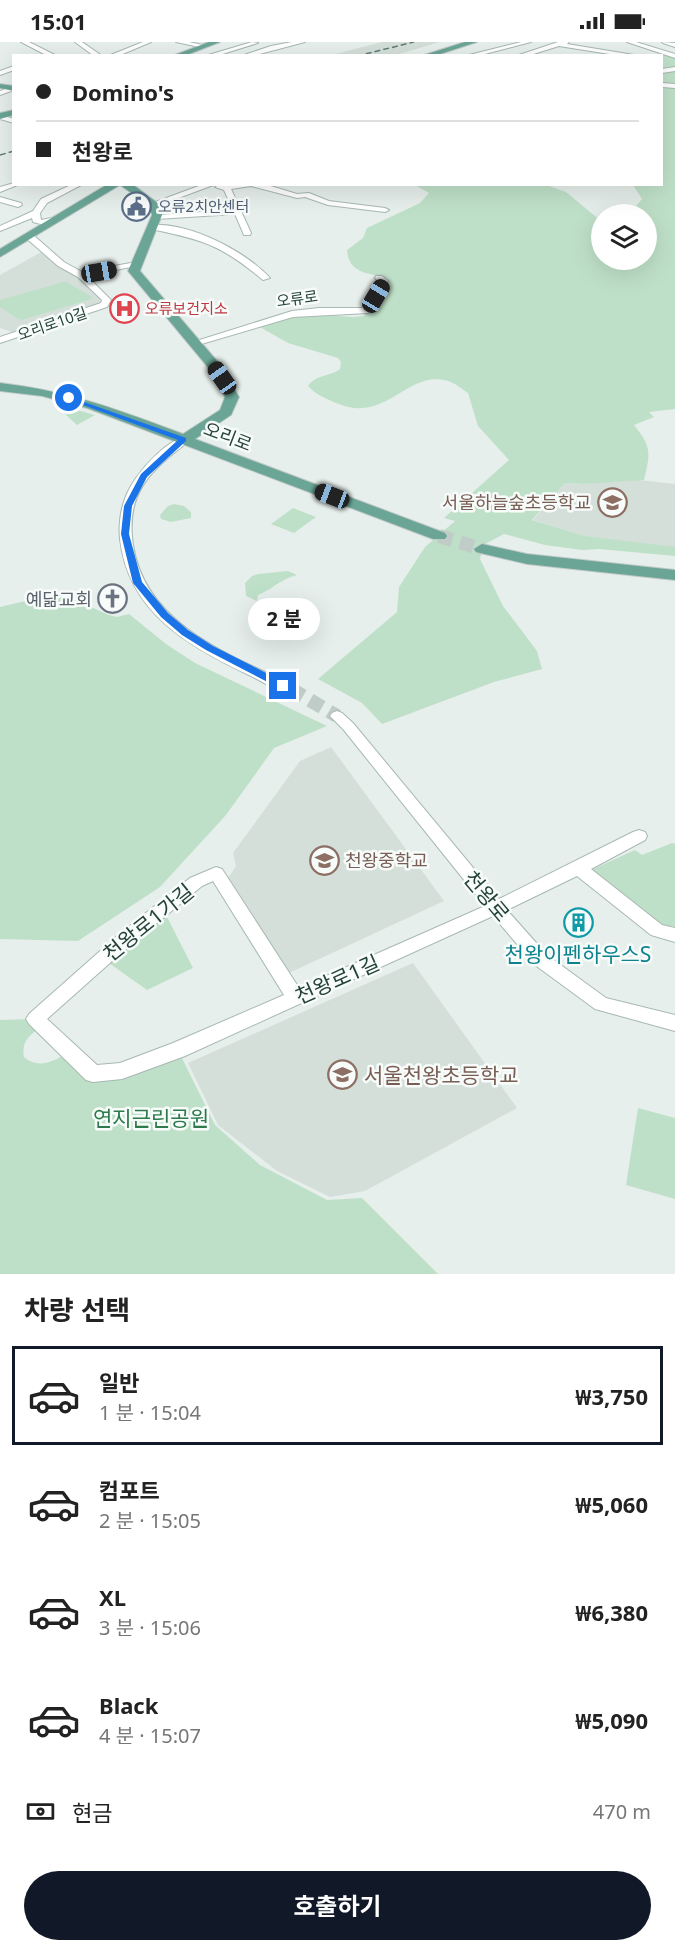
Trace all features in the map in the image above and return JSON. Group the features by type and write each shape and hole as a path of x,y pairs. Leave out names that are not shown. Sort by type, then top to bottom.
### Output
{"main road":[{"path":"183,54 216,42"},
{"path":"454,47 466,42"},
{"path":"431,54 473,42"},
{"path":"0,254 113,186"},
{"path":"128,186 154,204 155,222 134,271 222,378 232,401 226,412 184,440"},
{"name":"오리로","path":"0,387 69,398 439,536"},
{"path":"482,549 527,559 675,575"}],"street":[{"path":"27,43 48,42"},
{"path":"78,42 96,54"},
{"path":"116,54 148,42"},
{"path":"179,42 228,51"},
{"path":"216,54 262,42"},
{"path":"250,54 302,42"},
{"path":"473,42 494,54 528,42"},
{"path":"526,54 566,42"},
{"path":"630,42 675,56"},
{"path":"665,42 675,45"},
{"path":"27,43 50,54"},
{"path":"558,44 624,54"},
{"path":"652,54 661,52"},
{"path":"0,73 11,65"},
{"path":"0,229 36,213 44,201 76,186"},
{"path":"154,204 209,186"},
{"path":"217,186 227,188 238,186"},
{"path":"261,186 297,196 306,195 328,203 385,210"},
{"path":"227,188 247,233"},
{"path":"0,199 18,205"},
{"path":"155,222 236,212"},
{"path":"36,213 36,220 40,222 57,219"},
{"name":"오류로","path":"155,222 218,242 243,258 266,278"},
{"path":"29,236 61,264 81,274 136,265"},
{"name":"오리로10길","path":"0,340 104,305 107,300 105,295 81,274"},
{"name":"오류로","path":"195,343 271,318 303,312 365,311 384,281 380,278"},
{"path":"184,440 143,476 128,506 125,534 138,583 164,615 185,633 291,689"},
{"name":"천왕로","path":"337,716 348,726 541,960 601,1004 675,1023"},
{"name":"천왕로1길","path":"70,1052 93,1074 123,1071 141,1062 178,1050 496,908 639,836"},
{"path":"579,868 657,930 675,935"},
{"name":"천왕로1가길","path":"70,1052 35,1019 114,949 196,882 216,873 296,997"}],"shaded area":[{"path":"382,42 440,42 399,54 336,54"},
{"path":"43,251 79,276 102,300 95,305 44,320 15,333 0,328 0,275"},
{"name":"서울하늘숲초등학교","path":"630,479 675,484 675,550 585,536 533,520 565,483 584,484"},
{"name":"천왕중학교","path":"331,747 444,901 289,973 228,878 236,866 233,853 300,761"},
{"name":"서울천왕초등학교","path":"413,963 517,1108 365,1191 330,1197 277,1171 218,1125 188,1063"}],"green space":[{"path":"664,53 675,56 675,409 649,412 654,417 634,425 644,439 648,450 644,480 565,483 532,520 585,536 675,547 675,556 599,549 582,550 545,545 504,534 487,543 480,559 503,606 537,651 542,669 494,682 382,724 362,703 318,679 397,612 399,587 425,547 455,521 444,518 509,460 478,426 468,393 453,383 433,379 420,382 383,403 369,407 354,408 336,403 317,394 308,386 315,379 340,369 341,362 338,358 288,343 258,326 306,314 364,316 388,278 356,268 351,264 347,250 363,238 367,228 420,203 429,193 417,186 549,186 566,192 591,213 591,270 657,270 657,204 638,204 642,199 634,186 663,186 663,54 656,54"},
{"path":"67,282 92,297 91,299 22,320 0,307 0,300"},
{"path":"53,403 95,415 77,425"},
{"path":"174,504 184,506 191,512 191,518 171,522 161,519 160,515 168,506"},
{"path":"293,508 316,517 294,533 271,524"},
{"path":"288,571 297,575 258,595 257,601 246,596 245,583 252,576"},
{"path":"59,593 109,615 117,617 129,614 166,644 195,663 327,726 274,748 226,815 160,887 78,941 0,939 0,607"},
{"path":"672,843 675,844 675,927 663,925 591,872 635,850 642,855"},
{"path":"165,913 193,968 147,990 106,961"},
{"name":"연지근린공원","path":"35,1019 42,1026 27,1039 23,1051 24,1057 34,1063 50,1062 66,1054 93,1074 178,1050 215,1125 260,1165 327,1200 362,1198 438,1274 0,1274 0,1020"},
{"path":"638,1108 675,1118 675,1199 626,1185"}],"tunnel":[{"path":"439,536 482,549"},
{"path":"291,689 337,716"}],"railway":[{"path":"365,54 414,42"},
{"path":"0,155 12,152"}],"place":[{"name":"오류2치안센터","path":"137,206"},
{"name":"오류보건지소","path":"124,308"},
{"name":"서울하늘숲초등학교","path":"612,502"},
{"name":"예닮교회","path":"113,599"},
{"name":"천왕중학교","path":"324,860"},
{"name":"천왕이펜하우스S","path":"578,923"},
{"name":"서울천왕초등학교","path":"343,1075"}],"route":[{"path":"69,398 184,440 143,476 128,506 125,534 138,583 164,615 185,633 283,686"}]}
